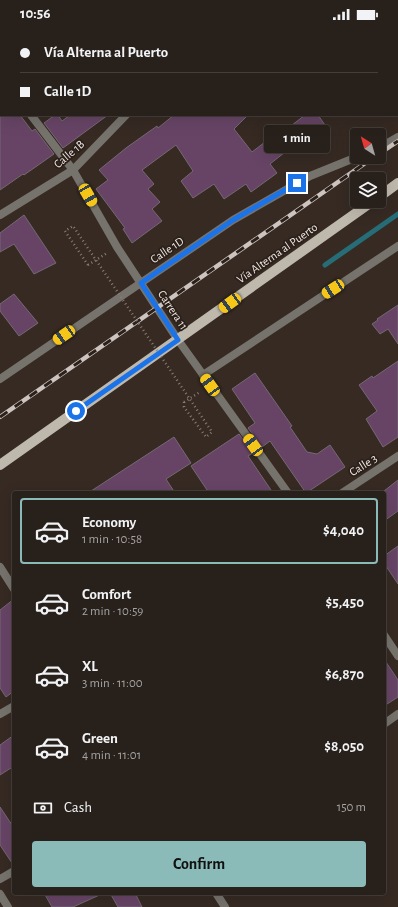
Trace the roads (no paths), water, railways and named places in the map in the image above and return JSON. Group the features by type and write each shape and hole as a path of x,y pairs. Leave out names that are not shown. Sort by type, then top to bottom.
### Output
{"main road":[{"path":"386,192 398,183"},
{"name":"Vía Alterna al Puerto","path":"0,465 363,208"}],"street":[{"name":"Carrera 11","path":"32,116 73,170 117,246 178,340 287,491"},
{"name":"Calle 1B","path":"0,215 73,170 125,116"},
{"path":"386,144 398,137"},
{"name":"Calle 1D","path":"0,379 233,220 310,176 350,160"},
{"path":"203,376 398,246"},
{"name":"Calle 3","path":"345,491 398,456"},
{"path":"0,567 12,586"},
{"path":"386,638 398,656"},
{"path":"0,714 12,707"},
{"path":"386,723 398,714"},
{"path":"0,879 12,873"},
{"path":"0,894 8,907"},
{"path":"217,895 225,907"}],"waterway":[{"path":"325,265 398,214"}],"railway":[{"path":"386,149 398,141"},
{"path":"0,417 364,164"}]}
